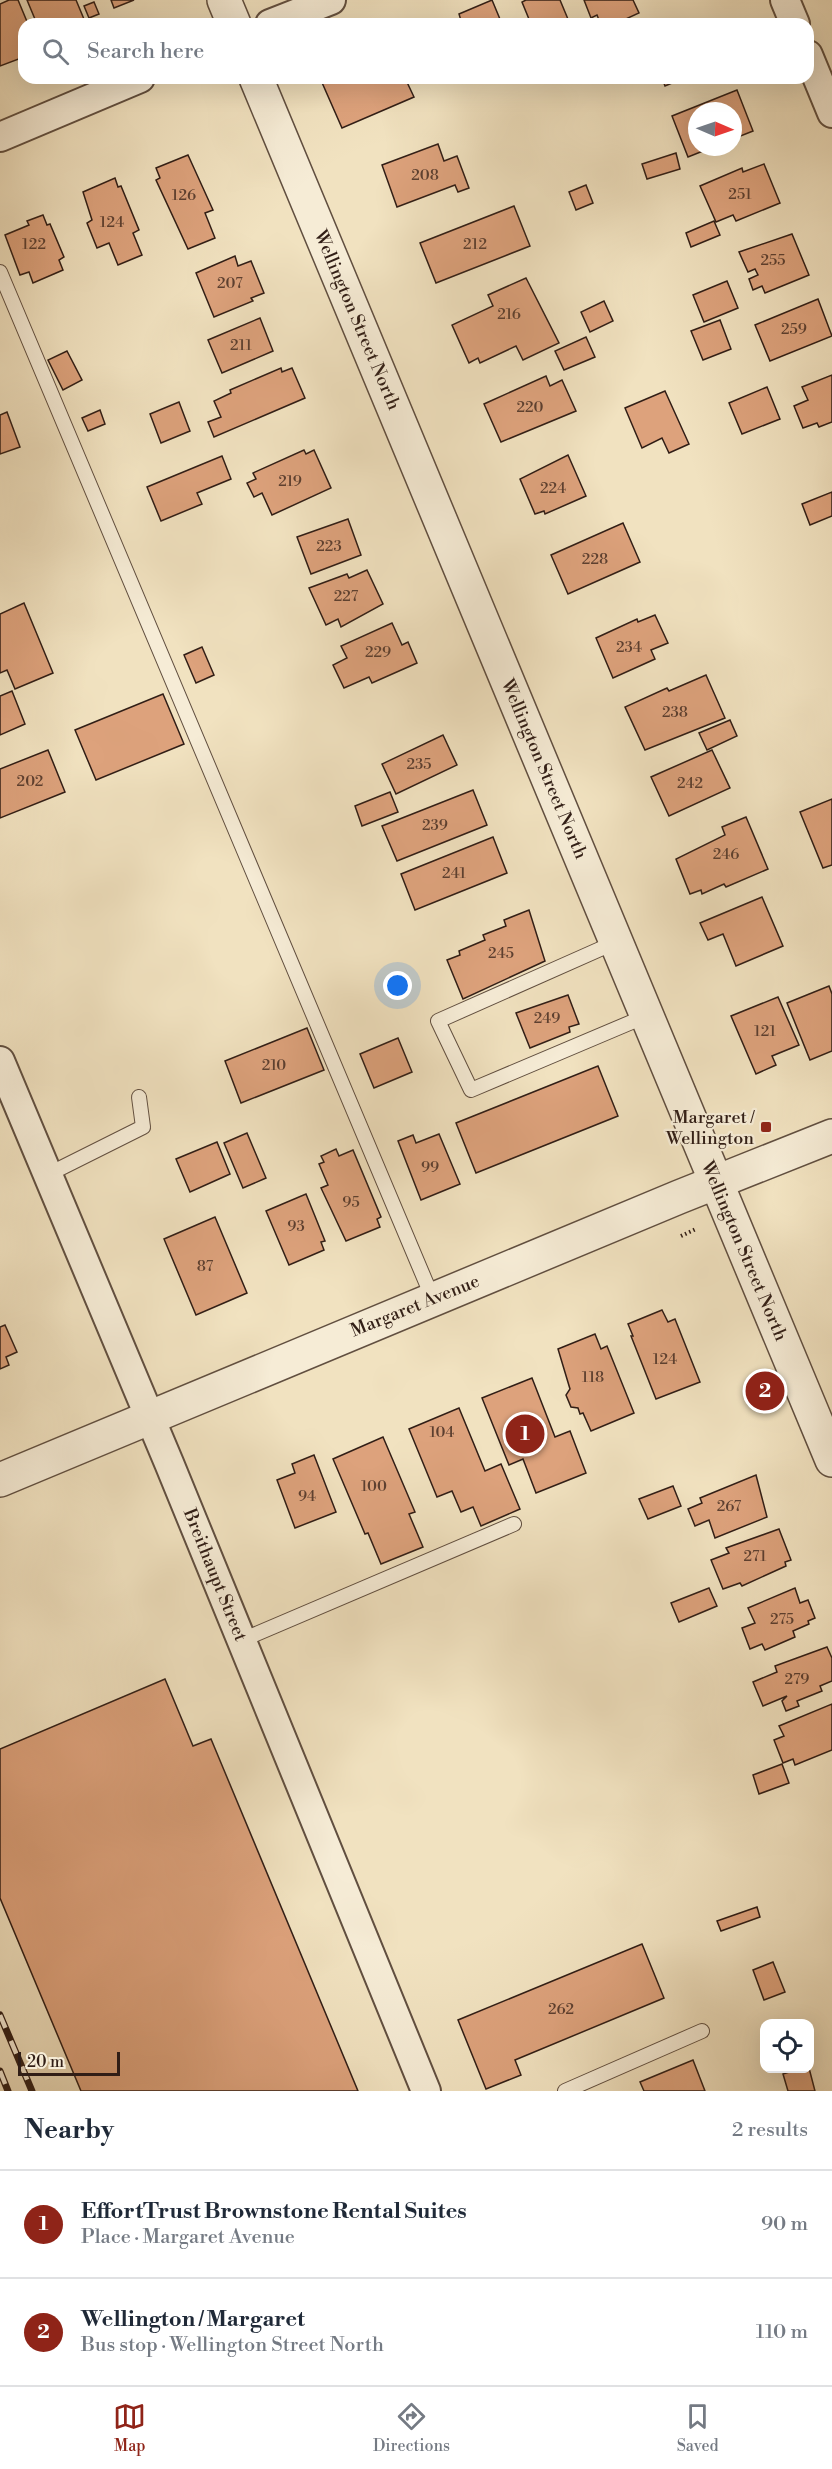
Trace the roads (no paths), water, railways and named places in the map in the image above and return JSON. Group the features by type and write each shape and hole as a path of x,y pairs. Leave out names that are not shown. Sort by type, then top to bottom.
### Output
{"street":[{"path":"224,0 232,18"},
{"path":"285,18 331,0"},
{"path":"785,0 792,18"},
{"path":"814,70 832,113"},
{"path":"0,137 126,84"},
{"name":"Wellington Street North","path":"258,84 832,1460"},
{"name":"Breithaupt Street","path":"0,1061 242,1640 426,2091"},
{"name":"Margaret Avenue","path":"0,1480 433,1299 832,1136"}],"lane":[{"path":"0,272 433,1299"},
{"path":"616,942 438,1021 471,1090 646,1016"},
{"path":"47,1175 142,1127 139,1097"},
{"path":"242,1640 514,1524"},
{"path":"565,2091 702,2031"}],"railway":[{"path":"0,2015 32,2091"},
{"path":"0,2071 8,2091"}],"place":[{"name":"Margaret / Wellington","path":"766,1127"},
{"name":"Wellington / Margaret","path":"765,1391"},
{"name":"EffortTrust Brownstone Rental Suites","path":"525,1434"}]}
